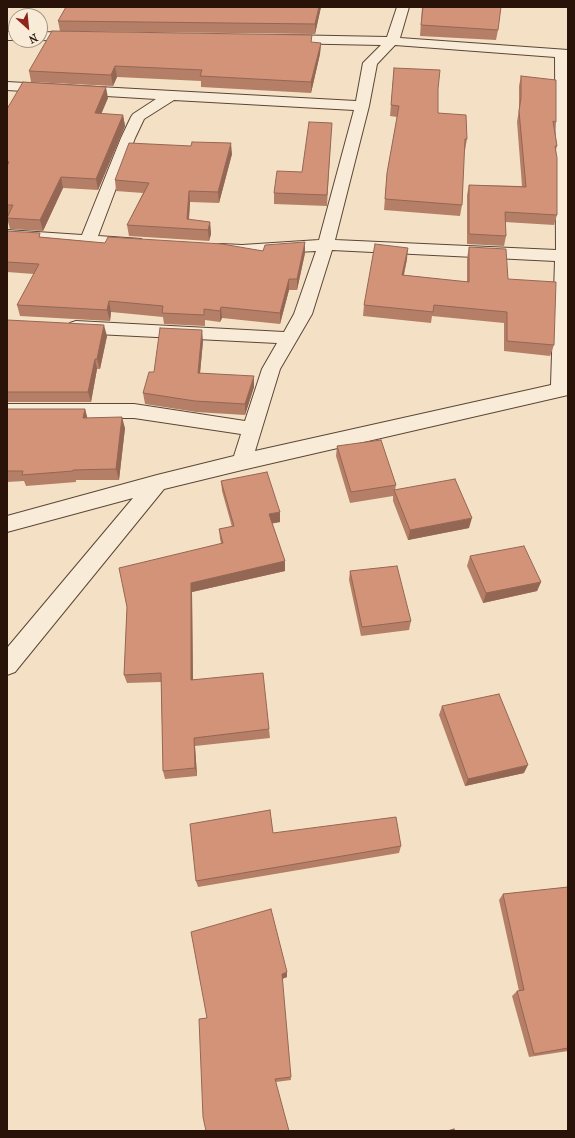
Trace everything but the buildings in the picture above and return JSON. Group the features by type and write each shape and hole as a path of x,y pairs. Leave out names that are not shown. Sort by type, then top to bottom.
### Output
{"street":[{"path":"242,462 271,369 303,314 326,245 362,106 370,63 392,41 403,7"},
{"path":"48,36 95,37"},
{"path":"7,524 157,483 242,462 564,389 565,53 392,41 267,39"},
{"path":"7,86 362,106"},
{"path":"88,240 128,138 138,117 171,95"},
{"path":"7,235 150,244"},
{"path":"203,247 242,250 326,245 564,256"},
{"path":"58,326 289,338"},
{"path":"7,411 134,411 252,429"},
{"path":"7,665 157,483"}]}
